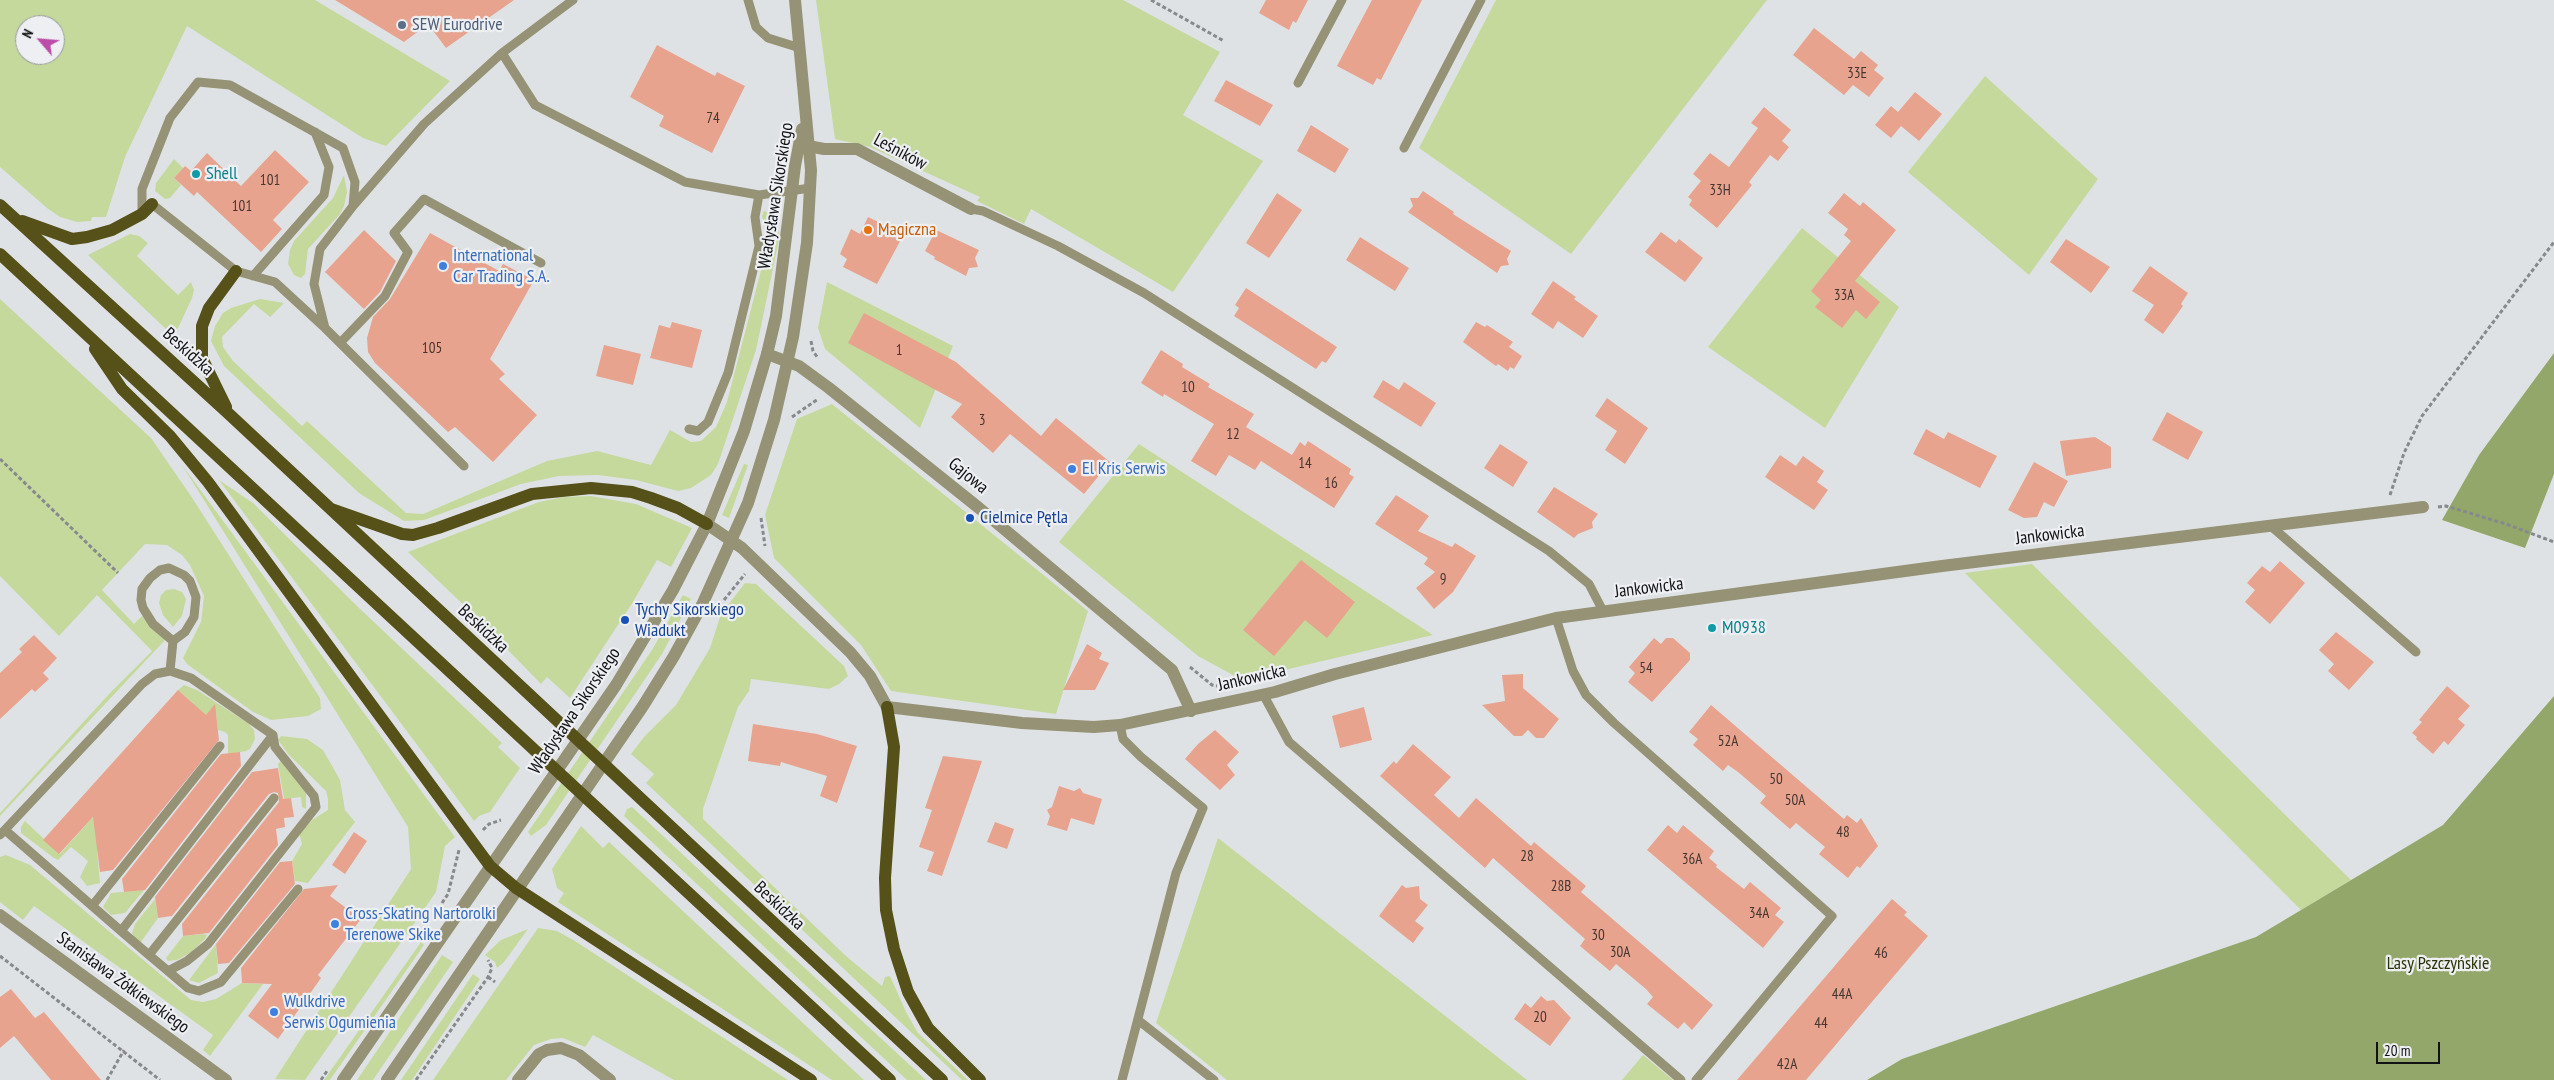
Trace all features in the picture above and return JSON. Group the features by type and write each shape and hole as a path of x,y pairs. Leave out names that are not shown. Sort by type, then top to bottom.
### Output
{"main road":[{"path":"16,219 72,238 100,235 142,214 152,204"},
{"name":"Beskidzka","path":"0,205 229,414 326,507 942,1080"},
{"path":"0,254 890,1080"},
{"path":"229,414 202,358 201,337 204,317 236,271"},
{"path":"83,330 122,388 170,436 208,482 490,866 516,888 810,1080"},
{"path":"326,507 402,534 413,535 532,494 591,488 632,492 678,508 707,524"},
{"path":"888,707 894,747 885,878 886,910 894,950 908,992 928,1028 980,1080"}],"street":[{"path":"795,0 805,117"},
{"name":"Władysława Sikorskiego","path":"387,1080 516,888 643,706 699,611 733,541 768,443 788,360 807,243 812,188 805,117"},
{"name":"Władysława Sikorskiego","path":"343,1080 616,685 673,590 707,524 744,431 767,354 776,316 792,190 805,117"},
{"name":"Leśników","path":"808,146 824,149 857,149 971,209"},
{"name":"Gajowa","path":"767,354 788,360 810,373 979,508 1172,670 1191,711"},
{"name":"Jankowicka","path":"888,707 1022,723 1094,727 1120,725 1263,694 1556,618 1942,566 2423,507"},
{"path":"707,524 733,541 855,657 870,676 888,707"},
{"name":"Stanisława Żółkiewskiego","path":"0,915 226,1080"},
{"path":"518,1080 539,1054 547,1050 560,1048 578,1055 610,1080"}],"lane":[{"path":"326,328 314,284 320,249 353,206 424,124 502,53 573,0"},
{"path":"748,0 756,27 768,38 800,48"},
{"path":"1298,83 1342,0"},
{"path":"1404,148 1481,0"},
{"path":"502,53 535,105 685,182 759,195 812,188"},
{"path":"142,214 142,189 170,118 198,82 230,85 343,148 355,182 353,206"},
{"path":"254,276 324,195 329,167 315,132"},
{"path":"689,428 698,431 708,422 728,372 759,246 755,217 759,195"},
{"path":"340,343 384,296 408,252 394,233 424,199 542,264"},
{"path":"152,204 236,271 275,282 326,328 464,466"},
{"path":"971,209 983,211 1049,242 1144,293 1549,551 1589,584 1603,611"},
{"path":"2272,527 2416,652"},
{"path":"170,671 173,641 185,632 194,617 196,597 190,581 184,575 169,568 160,570 150,578 142,589 141,600 143,608 153,624 173,641"},
{"path":"1556,618 1573,671 1586,695 1614,723 1832,916 1696,1080"},
{"path":"168,971 187,961 208,944 316,807 314,796 275,747 273,734 191,678 170,671 155,674 142,684 2,833 92,906 149,955 188,988 199,991 221,982 298,889"},
{"path":"1263,694 1289,742 1681,1080"},
{"path":"1120,725 1123,739 1203,808 1176,873 1122,1080"},
{"path":"121,931 273,734"},
{"path":"92,906 220,746"},
{"path":"149,955 274,798"},
{"path":"1138,1020 1214,1080"}],"path":[{"path":"1151,0 1224,41"},
{"path":"2385,512 2404,453 2422,416 2554,242"},
{"path":"789,426 792,417 821,397"},
{"path":"0,459 118,573"},
{"path":"2423,507 2446,506 2506,524 2554,542"},
{"path":"763,510 761,517 766,552"},
{"path":"721,604 749,571"},
{"path":"440,908 448,894 458,851 461,848"},
{"path":"0,956 124,1050 160,1080"},
{"path":"416,1080 488,977 492,965"},
{"path":"488,977 495,982"},
{"path":"107,1080 124,1050"},
{"path":"321,1080 332,1064"},
{"path":"111,1075 112,1080"}],"green space":[{"path":"0,0 315,0 450,81 386,146 363,138 187,26 125,157 106,217 92,217 91,221 77,222 60,217 0,167"},
{"path":"816,0 1123,0 1220,52 1183,115 1263,161 1173,292 1031,209 1024,224 977,201 980,197 870,147 835,139"},
{"path":"1496,0 1767,0 1571,254 1419,148"},
{"path":"1985,76 2098,179 2029,275 1908,172"},
{"path":"174,159 183,168 174,178 181,185 170,198 165,199 155,191 156,183"},
{"path":"344,175 347,192 340,214 308,249 305,274 301,278 294,275 288,264 290,250 294,241 333,198"},
{"path":"764,211 772,214 780,235 756,350 718,464 711,475 691,488 678,491 636,480 598,475 559,476 521,484 424,520 404,521 359,493 224,366 211,341 215,326 223,313 231,308 260,299 284,303 270,317 254,304 222,337 223,347 233,361 302,426 307,421 406,513 423,514 547,461 597,451 651,465 670,430 691,442 701,441 716,427 727,402 766,251 766,231 762,216"},
{"path":"1802,228 1899,307 1825,428 1708,347"},
{"path":"130,234 139,236 148,243 137,256 178,295 191,282 194,290 192,298 178,328 173,332 169,332 88,255"},
{"path":"827,282 953,346 920,428 825,349 818,328"},
{"path":"0,299 151,438 191,496 320,698 321,709 308,716 271,720 253,712 187,664 183,658 201,622 204,596 190,565 182,555 167,545 145,544 102,590 134,624 142,616 166,639 0,816 0,813 110,693 152,651 97,595 59,636 0,576"},
{"path":"2554,353 2554,474 2525,548 2442,520 2479,455"},
{"path":"832,404 1088,611 1056,714 891,691 861,645 774,558 765,515 797,419"},
{"path":"1139,444 1433,635 1242,680 1198,656 1059,542"},
{"path":"744,464 748,465 729,518 722,515"},
{"path":"182,465 455,837 445,846 436,892 305,1080 275,1079 411,869 408,827"},
{"path":"219,480 253,503 357,606 502,743 498,747 520,768 490,812 479,816 474,821"},
{"path":"591,496 636,504 692,528 671,567 657,560 633,602 570,698 547,677 541,684 471,612 408,552 539,502 564,497"},
{"path":"2032,564 2351,880 2301,910 1965,573"},
{"path":"745,583 756,584 844,666 848,676 839,684 829,689 751,679 749,691 738,707 703,809 703,819 846,956 882,986 885,977 890,976 906,1012 918,1033 968,1080 962,1080 646,783 654,774 631,754 644,737 676,705 710,648 721,614"},
{"path":"174,589 182,592 186,599 182,616 173,627 163,615 159,603 161,595 166,590"},
{"path":"683,595 691,599 662,654 546,825 531,836 528,832 652,650"},
{"path":"184,685 197,690 248,723 254,730 255,739 250,749 228,754 228,735 218,730 216,714 206,715 97,851 100,883 87,886 80,877 88,861 71,847 58,860 54,858 21,833 21,827 25,821 60,854 194,704 178,690"},
{"name":"Lasy Pszczyńskie","path":"2554,696 2554,1080 1867,1080 1902,1059 2256,937 2443,825"},
{"path":"281,736 307,739 323,750 340,780 345,810 355,822 308,883 295,881 292,861 302,844 299,833 312,820 328,810 328,799 326,791 289,755 278,740"},
{"path":"281,760 306,790 306,809 302,807 301,797 284,799 278,764"},
{"path":"632,807 926,1080 907,1080 624,816 627,809"},
{"path":"581,826 603,848 609,842 864,1080 832,1080 558,902 564,893 557,888 552,869"},
{"path":"1218,838 1527,1080 1227,1080 1156,1023"},
{"path":"6,855 30,865 191,1000 203,1002 216,999 242,983 263,984 210,1056 203,1050 213,1035 34,906 23,920 0,902 0,857"},
{"path":"144,890 125,913 111,915 103,907 111,893"},
{"path":"155,899 158,918 141,942 137,941 132,933 135,924"},
{"path":"538,928 557,931 575,941 788,1080 674,1080 593,1035 585,1047 563,1038 551,1039 534,1045 506,1080 433,1080"},
{"path":"528,929 504,962 497,968 495,962 485,955 501,940"},
{"path":"207,935 205,939 190,953 177,960 168,961 166,958 183,936"},
{"path":"421,942 424,945 330,1080 324,1080"},
{"path":"216,944 218,973 199,983 189,980"},
{"path":"442,955 453,962 373,1080 357,1080"},
{"path":"473,974 480,979 412,1080 401,1080"},
{"path":"1643,1055 1673,1080 1622,1080"}],"building":[{"name":"SEW Eurodrive","path":"335,0 514,0 446,48 428,24 404,42"},
{"path":"1266,0 1308,0 1296,23 1293,21 1289,30 1259,13"},
{"path":"1372,0 1422,0 1381,80 1377,78 1373,85 1337,66"},
{"path":"1814,28 1854,59 1861,51 1878,65 1874,70 1884,78 1869,97 1853,85 1844,95 1793,55"},
{"path":"657,45 715,76 717,72 745,86 712,153 659,126 664,116 630,97"},
{"path":"1226,80 1273,105 1260,126 1214,101"},
{"path":"1915,92 1942,114 1919,141 1901,126 1891,138 1875,125 1891,106 1898,112"},
{"path":"1764,107 1791,130 1782,141 1789,147 1778,161 1770,155 1749,182 1752,185 1717,228 1689,205 1692,200 1688,197 1701,181 1693,174 1710,153 1729,167 1758,128 1751,123"},
{"path":"1311,125 1349,149 1335,173 1297,151"},
{"path":"275,150 309,182 273,220 282,229 261,252 197,192 194,196 174,178 185,166 191,171 207,153 241,186"},
{"path":"1423,191 1454,212 1453,214 1511,251 1507,259 1509,265 1501,266 1497,273 1408,212 1413,206 1410,198 1418,198"},
{"path":"1277,193 1302,210 1269,258 1246,243"},
{"path":"1844,193 1860,206 1863,202 1896,230 1855,281 1880,302 1866,319 1856,310 1842,328 1815,307 1821,300 1811,291 1851,241 1844,235 1848,229 1828,213"},
{"path":"868,217 904,234 877,284 843,267 847,259 840,254 851,229 860,234"},
{"path":"364,230 396,261 380,292 364,309 325,272"},
{"path":"936,230 979,250 975,258 978,267 969,268 966,276 934,259 935,257 925,251"},
{"path":"1661,232 1676,243 1679,239 1703,258 1685,282 1645,252"},
{"path":"430,233 499,271 503,264 534,280 490,359 505,374 499,379 537,415 493,462 455,427 448,432 375,363 368,352 367,338 373,317 390,299"},
{"path":"1360,237 1409,268 1395,291 1346,260"},
{"path":"2066,239 2110,267 2091,293 2050,262"},
{"path":"2150,266 2188,293 2181,304 2183,306 2163,334 2144,320 2154,305 2132,291"},
{"path":"1553,281 1598,316 1583,338 1558,321 1553,329 1531,314"},
{"path":"1246,288 1337,347 1326,363 1322,361 1316,369 1234,316 1239,308 1235,305"},
{"path":"864,313 956,362 1041,436 1056,418 1110,462 1084,494 1010,434 993,453 951,417 962,404 848,343"},
{"path":"672,322 702,330 692,368 650,358 659,325 670,328"},
{"path":"1476,322 1485,327 1487,325 1513,342 1509,347 1522,356 1514,369 1510,367 1508,371 1498,364 1496,366 1463,342"},
{"path":"604,345 641,354 633,385 596,376"},
{"path":"1161,350 1183,364 1182,367 1210,384 1208,387 1254,414 1246,427 1292,455 1300,442 1305,446 1308,441 1351,469 1349,474 1354,477 1334,508 1261,461 1255,470 1229,455 1216,476 1191,461 1214,424 1164,394 1163,397 1141,383"},
{"path":"1383,380 1399,390 1404,382 1436,403 1421,427 1373,397"},
{"path":"1607,398 1648,428 1625,464 1605,450 1617,431 1595,416"},
{"path":"2167,412 2203,432 2188,460 2152,440"},
{"path":"1926,429 1944,439 1948,432 1997,456 1980,488 1913,454"},
{"path":"2095,437 2111,447 2111,468 2066,476 2060,441"},
{"path":"1500,444 1528,462 1513,487 1484,468"},
{"path":"1780,455 1796,466 1803,456 1824,471 1817,482 1828,490 1814,510 1765,477"},
{"path":"2034,462 2068,481 2054,507 2044,502 2037,517 2024,518 2008,510"},
{"path":"1554,487 1598,514 1592,522 1593,528 1578,534 1574,538 1537,512"},
{"path":"1396,495 1429,516 1418,531 1452,547 1455,543 1476,556 1453,592 1434,609 1416,588 1435,572 1424,564 1428,558 1375,524"},
{"path":"1301,560 1355,602 1327,638 1305,620 1274,656 1243,630"},
{"path":"2280,561 2305,583 2270,624 2245,602 2255,590 2247,583 2262,566 2270,572"},
{"path":"2336,632 2374,662 2349,690 2328,671 2334,664 2319,650"},
{"path":"34,635 57,658 43,673 49,679 35,692 32,689 0,719 0,673 22,652 19,649"},
{"path":"1654,638 1661,644 1666,638 1673,638 1690,653 1690,660 1652,702 1628,682 1635,673 1629,667"},
{"path":"1087,644 1102,653 1099,659 1109,663 1095,690 1063,690"},
{"path":"1523,674 1523,688 1559,719 1544,738 1536,738 1528,730 1522,736 1514,736 1482,705 1505,701 1502,675"},
{"path":"2447,686 2470,706 2458,719 2465,725 2448,745 2444,741 2433,754 2412,733 2422,722 2419,720"},
{"path":"178,690 206,715 215,704 219,740 113,870 100,872 93,817 59,854 43,840"},
{"path":"1711,705 1844,819 1847,815 1857,823 1861,818 1878,846 1860,868 1857,866 1848,878 1819,854 1825,847 1796,823 1790,829 1760,803 1766,796 1728,765 1723,771 1693,745 1698,739 1689,732"},
{"path":"1364,707 1372,740 1340,748 1332,716"},
{"path":"753,724 817,734 857,746 837,803 820,796 827,776 781,762 780,766 748,761"},
{"path":"1215,730 1239,752 1227,765 1235,775 1220,790 1185,759 1198,744"},
{"path":"1413,744 1451,777 1434,795 1459,818 1476,798 1531,846 1534,842 1586,886 1581,892 1713,1005 1692,1030 1684,1022 1678,1029 1647,1004 1653,997 1646,989 1616,964 1610,971 1580,946 1585,939 1493,858 1485,868 1380,776 1394,761 1396,764"},
{"path":"240,752 241,766 145,890 124,892 122,879 221,754"},
{"path":"943,756 982,761 942,876 927,871 934,852 919,847 932,810 925,808"},
{"path":"278,768 283,799 291,798 294,817 284,818 285,827 276,829 278,845 209,933 183,936 182,924 279,802 278,793 269,794 172,916 158,918 155,897 252,772"},
{"path":"1059,786 1074,791 1080,788 1083,793 1102,799 1094,825 1071,818 1067,831 1047,825 1050,816 1047,810 1052,807"},
{"path":"995,822 1014,829 1007,849 987,842"},
{"path":"1668,825 1677,833 1683,825 1714,851 1709,858 1717,865 1716,867 1744,889 1750,882 1781,908 1775,915 1784,922 1763,948 1647,850"},
{"path":"354,832 367,841 345,874 332,865"},
{"path":"292,861 295,884 229,963 218,964 216,944 280,862"},
{"path":"338,885 330,896 361,919 318,975 321,978 278,1039 248,1016 272,984 242,983 241,968 304,889"},
{"path":"1402,885 1406,888 1419,886 1420,899 1428,905 1415,921 1424,928 1413,943 1379,916"},
{"path":"1892,899 1907,912 1904,915 1928,936 1806,1080 1737,1080"},
{"path":"11,989 35,1018 44,1012 101,1080 51,1080 14,1036 0,1048 0,997"},
{"path":"1541,996 1547,1001 1554,1000 1571,1018 1550,1046 1514,1019 1525,1003 1531,1008"}],"place":[{"name":"SEW Eurodrive","path":"402,25"},
{"name":"Shell","path":"196,174"},
{"name":"Magiczna","path":"868,230"},
{"name":"International Car Trading S.A.","path":"443,266"},
{"name":"El Kris Serwis","path":"1072,469"},
{"name":"Cielmice Pętla","path":"970,518"},
{"name":"Tychy Sikorskiego Wiadukt","path":"625,620"},
{"name":"M0938","path":"1712,628"},
{"name":"Cross-Skating Nartorolki Terenowe Skike","path":"335,924"},
{"name":"Wulkdrive Serwis Ogumienia","path":"274,1012"}]}
